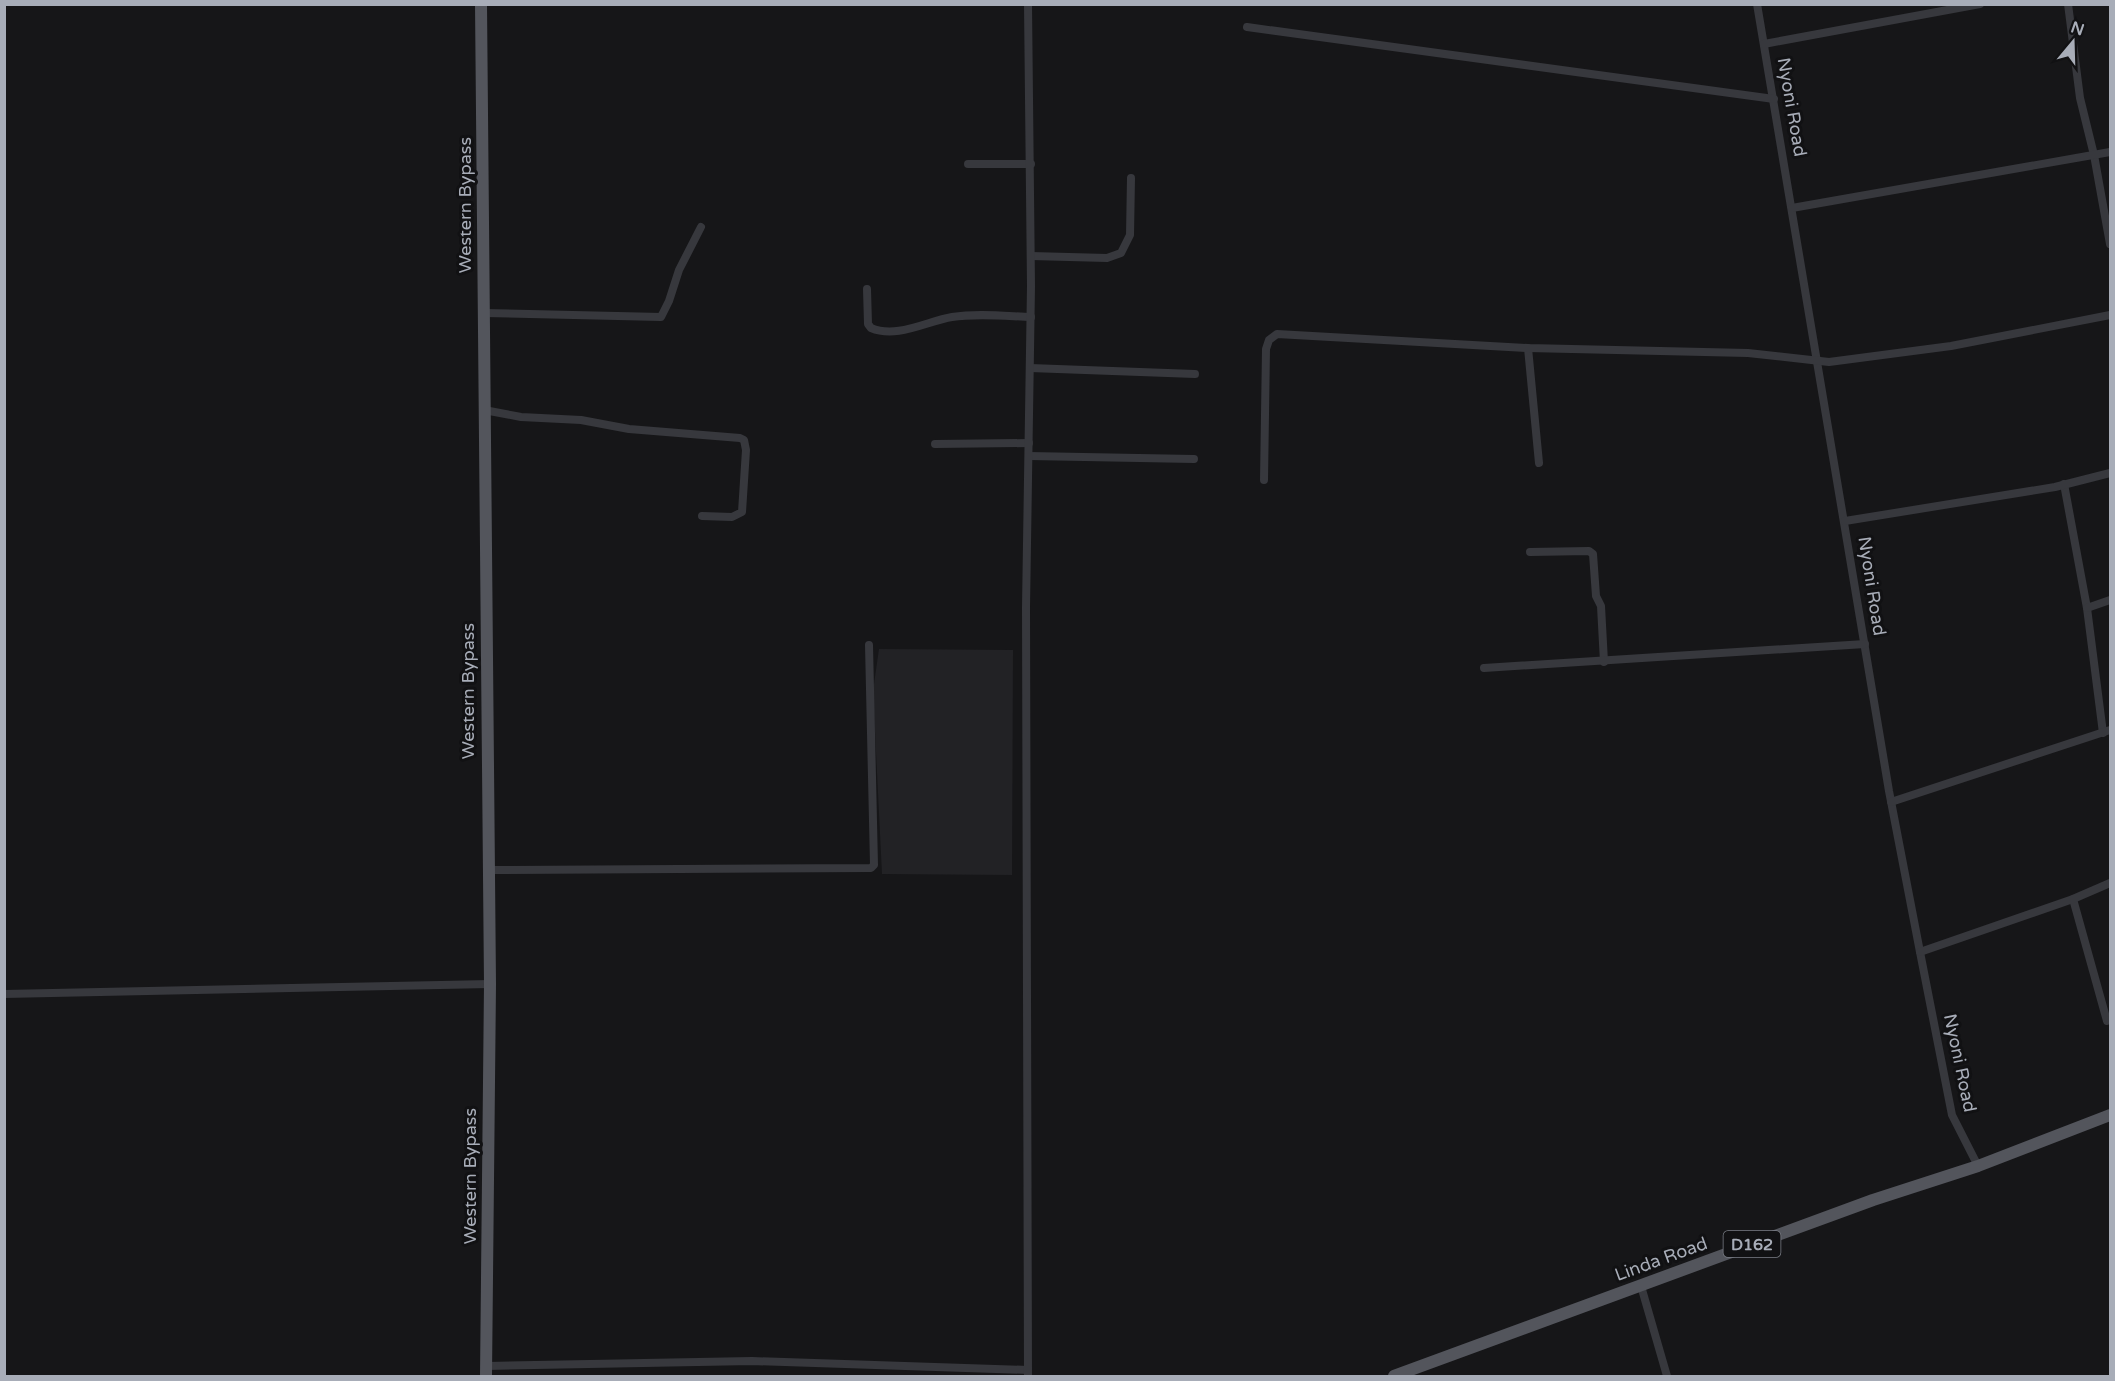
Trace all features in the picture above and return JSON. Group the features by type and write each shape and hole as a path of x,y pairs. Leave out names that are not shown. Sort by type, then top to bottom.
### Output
{"main road":[{"name":"Western Bypass","path":"481,4 487,870 490,984 486,1371"},
{"name":"Linda Road","path":"1394,1377 1873,1200 1978,1166 2110,1116"}],"street":[{"path":"486,1371 752,1361 1028,1373 1025,1044 1031,164 1028,4"},
{"name":"Nyoni Road","path":"1757,4 1891,801 1952,1115 1978,1166"},
{"path":"1764,44 1980,4"},
{"path":"2068,4 2080,98 2094,155 2110,244"},
{"path":"1247,27 1759,99 1774,99"},
{"path":"1792,208 2110,152"},
{"path":"968,164 1031,164"},
{"path":"1031,256 1107,258 1121,253 1130,235 1131,178"},
{"path":"484,313 661,317 669,302 679,270 701,227"},
{"path":"867,289 868,324 871,328 883,332 923,326 954,317 1031,317"},
{"path":"1264,480 1266,349 1272,336 1343,337 1528,348 1748,353 1818,362 1951,346 2110,315"},
{"path":"1528,348 1539,463"},
{"path":"1030,368 1196,374"},
{"path":"484,410 521,417 581,420 629,429 740,438 745,443 746,450 742,512 732,517 702,516"},
{"path":"935,444 1029,443"},
{"path":"1029,456 1194,459"},
{"path":"1845,520 2064,484 2110,473"},
{"path":"1891,801 2107,731 2064,484"},
{"path":"1530,552 1589,551 1593,554 1596,596 1601,606 1604,662"},
{"path":"2087,608 2110,600"},
{"path":"1484,668 1865,644"},
{"path":"487,870 871,868 874,865 869,645"},
{"path":"1920,952 2073,899 2110,883"},
{"path":"2073,899 2107,1021"},
{"path":"4,994 490,984"},
{"path":"1641,1286 1667,1377"}],"shaded area":[{"path":"879,649 1013,650 1012,875 882,874 873,691"}]}
